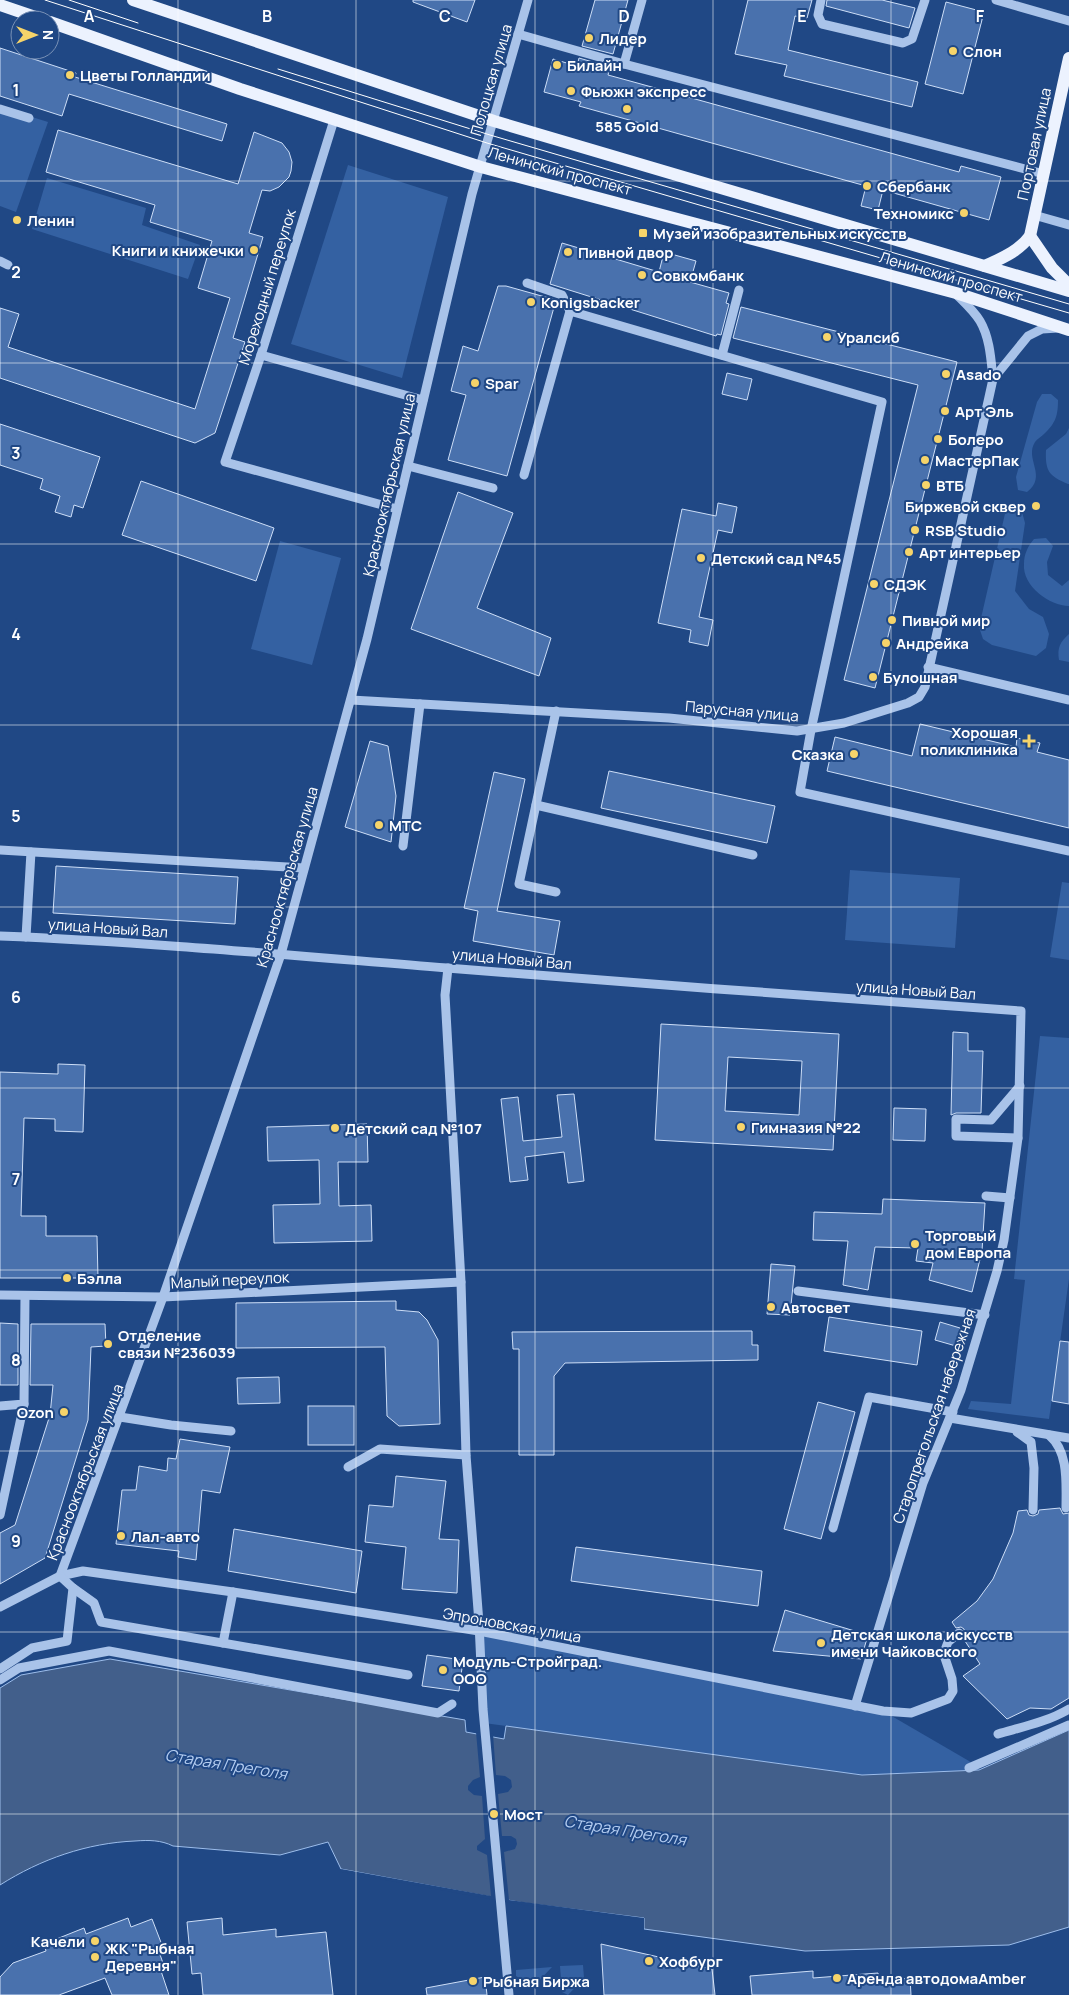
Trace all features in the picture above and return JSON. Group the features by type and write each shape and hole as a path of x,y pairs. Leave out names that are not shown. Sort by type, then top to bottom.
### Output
{"main road":[{"name":"Ленинский проспект","path":"133,0 494,121 1069,291"},
{"path":"0,5 15,10"},
{"name":"Ленинский проспект","path":"60,25 334,120 481,166 956,293 1066,329"},
{"name":"Портовая улица","path":"1030,236 1069,58"},
{"path":"985,266 1023,246 1030,236 1052,268 1069,286"}],"street":[{"name":"Полоцкая улица","path":"481,166 528,0"},
{"path":"624,64 642,0"},
{"path":"821,0 818,15 822,24 903,44 912,39 924,0"},
{"path":"996,0 1069,20"},
{"path":"518,34 624,64 1044,174"},
{"path":"0,109 29,118"},
{"name":"Мореходный переулок","path":"334,120 261,355 225,462 397,509"},
{"name":"Краснооктябрьская улица","path":"60,1576 163,1297 281,954 350,700 469,208 481,166"},
{"path":"1034,215 1069,224"},
{"path":"524,475 570,311 562,295 527,283"},
{"path":"722,355 739,290"},
{"path":"956,293 980,321 987,339 993,379"},
{"path":"570,311 882,402 811,730 800,792 1069,851"},
{"path":"993,379 1028,336 1042,329 1066,329"},
{"path":"261,355 423,400"},
{"name":"Парусная улица","path":"350,700 669,718 797,731 844,723 908,703 919,697 925,687 993,379"},
{"path":"408,466 493,488"},
{"path":"928,667 1069,700"},
{"path":"403,846 420,704"},
{"path":"556,711 518,884 556,892"},
{"path":"536,805 753,855"},
{"path":"0,850 304,868"},
{"path":"26,937 31,852"},
{"name":"улица Новый Вал","path":"0,936 281,954 1021,1011"},
{"path":"448,968 444,995 461,1282 466,1455 484,1723 509,1995"},
{"name":"Старопрегольская набережная","path":"856,1706 924,1483 952,1415 985,1315 1004,1240 1018,1138 1021,1011"},
{"path":"1018,1138 956,1136 956,1119 991,1120 1020,1086"},
{"path":"986,1196 1010,1198"},
{"name":"Малый переулок","path":"0,1295 163,1297 461,1282"},
{"path":"798,1291 985,1315"},
{"path":"0,1515 24,1404 25,1296"},
{"path":"833,1528 869,1397 1012,1429 1069,1438"},
{"path":"0,1406 24,1404"},
{"path":"120,1417 231,1432"},
{"path":"1012,1429 1031,1442 1034,1468 1033,1510"},
{"path":"1049,1435 1062,1448 1066,1508"},
{"path":"348,1467 380,1449 466,1455"},
{"name":"Эпроновская улица","path":"0,1607 60,1576 83,1571 233,1592 479,1631 856,1706 883,1711 911,1713 948,1699 953,1690 952,1679 944,1655 948,1642 959,1633"},
{"path":"60,1576 94,1603 101,1622 408,1675"},
{"path":"0,1669 32,1648 67,1641 73,1588"},
{"path":"223,1643 233,1592"},
{"path":"0,1680 19,1668 109,1651 438,1713 452,1704"},
{"path":"998,1734 1060,1715 1069,1709"},
{"path":"968,1768 1069,1725"}],"shaded area":[{"path":"0,107 48,122 16,212 0,206"},
{"path":"348,165 448,197 402,378 291,344"},
{"path":"47,178 146,208 142,225 200,245 188,279 32,229"},
{"path":"1042,394 1051,394 1058,400 1056,418 1032,448 1036,480 1027,492 1018,490 1016,477 1037,402"},
{"path":"1069,428 1068,484 1056,478 1050,472 1046,463 1046,450 1066,434"},
{"path":"1014,503 1022,512 1025,523 1015,591 1029,609 1043,617 1049,634 1046,648 1036,656 992,645 983,639 979,627 1007,505"},
{"path":"1046,538 1053,546 1047,562 1048,575 1062,586 1069,580 1069,606 1046,599 1032,587 1025,572 1025,557 1030,544 1034,539"},
{"path":"280,541 341,558 312,665 251,649"},
{"path":"1069,634 1069,662 1059,660 1058,652 1061,643"},
{"path":"850,870 960,878 955,948 845,940"},
{"path":"1062,882 1069,883 1069,960 1050,957"},
{"path":"1040,1036 1069,1038 1069,1279 1049,1419 968,1409 971,1401 1011,1404 1025,1280 1014,1279"},
{"path":"479,1631 883,1711 969,1761 979,1770 862,1775 484,1723"},
{"path":"583,1965 584,1978 568,1995 562,1992 560,1966"},
{"path":"552,1967 533,1987 516,1976 516,1970"}],"water":[{"name":"Старая Преголя","path":"110,1659 465,1720 466,1732 504,1739 506,1726 862,1775 979,1770 1069,1730 1069,1927 1009,1945 805,1951 644,1929 644,1918 524,1903 341,1869 328,1842 280,1855 173,1846 155,1841 117,1842 82,1849 48,1860 0,1885 0,1688 21,1675"}],"pier":[{"path":"476,1732 493,1734 496,1775 505,1776 511,1780 512,1787 508,1792 498,1794 502,1836 511,1836 516,1839 517,1844 515,1849 504,1852 509,1900 644,1918 644,1929 642,1929 642,1920 523,1905 342,1872 341,1869 491,1896 487,1855 477,1850 477,1846 485,1839 482,1796 474,1795 468,1790 468,1786 473,1780 480,1777"}],"building":[{"path":"413,0 475,0 467,22 413,2"},
{"path":"595,0 628,0 613,54 582,46"},
{"path":"748,0 812,0 807,18 795,16 788,50 918,82 912,107 784,76 787,65 735,54"},
{"path":"827,0 882,0 915,8 909,28 826,6"},
{"path":"946,2 984,12 963,94 925,84"},
{"path":"0,48 10,51 10,60 36,60 76,73 75,77 227,124 222,141 69,94 62,116 0,96"},
{"path":"579,58 610,67 608,75 959,172 961,166 1001,177 989,220 883,190 878,210 861,206 866,186 579,106 581,102 544,92 553,59 577,66"},
{"path":"58,130 238,184 254,132 282,143 289,152 292,162 289,177 279,187 270,191 262,190 249,233 263,237 233,338 245,342 215,433 195,443 0,378 0,308 19,314 8,347 195,409 230,298 198,288 212,241 150,222 155,205 46,172"},
{"path":"562,243 659,272 664,252 696,261 690,282 729,293 726,303 729,304 721,335 717,334 716,336 550,284"},
{"path":"498,286 506,286 556,300 507,476 448,460 466,395 451,391 463,346 478,351"},
{"path":"741,307 957,362 875,688 844,680 918,385 733,338"},
{"path":"727,373 752,379 747,400 722,394"},
{"path":"0,424 100,457 83,508 74,505 71,517 55,512 60,496 40,489 43,479 0,465"},
{"path":"141,481 274,528 256,581 122,535"},
{"path":"458,492 513,513 477,608 551,638 539,676 411,629"},
{"path":"718,503 737,507 732,533 718,530 699,617 713,620 708,646 689,642 691,630 658,623 682,509 716,516"},
{"path":"920,724 1016,747 1017,738 1040,743 1037,752 1069,760 1069,828 827,771 835,737 912,756"},
{"path":"370,741 388,746 396,796 391,842 345,827"},
{"path":"609,771 775,806 767,843 601,808"},
{"path":"494,772 525,779 497,911 560,921 554,955 473,941 478,911 464,908"},
{"path":"56,866 238,877 235,924 53,913"},
{"path":"661,1024 839,1034 833,1150 655,1140","holes":["728,1057 802,1061 799,1115 725,1111"]},
{"path":"953,1032 968,1033 968,1051 983,1051 981,1113 956,1113 951,1115"},
{"path":"58,1064 85,1065 83,1132 55,1131 55,1119 24,1118 21,1216 46,1216 46,1236 97,1236 98,1278 0,1278 0,1072 58,1074"},
{"path":"574,1094 584,1181 568,1183 564,1152 525,1157 528,1180 510,1182 501,1099 518,1097 523,1141 562,1137 557,1095"},
{"path":"894,1108 926,1109 925,1141 893,1140"},
{"path":"367,1124 368,1162 338,1162 339,1206 371,1205 372,1241 274,1243 273,1205 320,1204 319,1160 268,1161 267,1127"},
{"name":"Торговый дом Европа","path":"883,1199 985,1203 982,1251 972,1292 929,1280 933,1263 916,1261 918,1248 875,1247 868,1290 843,1285 848,1241 813,1240 814,1212 882,1214"},
{"path":"771,1264 795,1266 790,1315 767,1314"},
{"path":"396,1301 396,1310 419,1312 427,1320 438,1340 440,1424 399,1426 387,1416 385,1347 236,1348 236,1303"},
{"path":"829,1317 922,1331 917,1365 824,1351"},
{"path":"940,1322 960,1328 956,1346 935,1340"},
{"path":"0,1323 18,1324 18,1385 0,1385"},
{"path":"31,1324 105,1324 106,1346 91,1347 88,1420 45,1558 0,1584 0,1533 15,1525 50,1415 53,1385 30,1385"},
{"path":"752,1331 752,1345 758,1345 758,1360 565,1363 554,1376 554,1455 519,1455 519,1349 513,1349 512,1332"},
{"path":"1060,1341 1069,1342 1069,1404 1052,1401"},
{"path":"279,1377 280,1403 238,1404 237,1378"},
{"path":"818,1402 855,1412 821,1539 784,1529"},
{"path":"308,1406 354,1406 354,1445 308,1445"},
{"path":"180,1439 230,1447 220,1493 202,1490 196,1560 178,1557 179,1551 116,1544 122,1490 136,1490 139,1466 167,1471 168,1458 176,1459"},
{"path":"396,1476 446,1481 439,1539 459,1540 457,1593 402,1589 406,1547 365,1542 369,1505 393,1507"},
{"path":"1060,1508 1063,1514 1069,1513 1069,1698 1051,1709 1030,1708 1007,1719 963,1676 980,1664 963,1638 965,1635 964,1629 961,1627 956,1628 952,1622 977,1601 993,1579 1013,1533 1018,1511 1027,1510 1029,1515 1033,1516 1038,1514 1039,1510"},
{"path":"234,1529 362,1551 356,1593 228,1571"},
{"path":"576,1547 762,1571 758,1606 571,1581"},
{"name":"Детская школа искусств имени Чайковского","path":"785,1610 868,1635 861,1659 773,1651"},
{"path":"427,1655 463,1660 459,1691 422,1686"},
{"name":"ЖК \"Рыбная Деревня\"","path":"128,1918 131,1927 152,1919 162,1945 157,1946 164,1966 160,1968 169,1995 112,1995 105,1978 59,1995 0,1995 0,1977 13,1963 46,1951 44,1944 84,1928 86,1934"},
{"path":"222,1918 223,1935 276,1929 276,1937 326,1932 333,1995 203,1995 201,1973 192,1974 187,1922"},
{"path":"601,1944 712,1969 715,1995 604,1995"},
{"path":"813,1971 813,1978 878,1973 879,1981 910,1978 911,1995 752,1995 750,1976"},
{"name":"Рыбная Биржа","path":"485,1977 487,1995 427,1995 426,1988"}],"tram line":[{"path":"45,0 487,143 1069,313"},
{"path":"69,0 138,23"},
{"path":"278,69 490,135 1069,304"}],"place":[{"name":"Лидер","path":"589,38"},
{"name":"Слон","path":"953,51"},
{"name":"Билайн","path":"557,65"},
{"name":"Цветы Голландии","path":"70,75"},
{"name":"Фьюжн экспресс","path":"571,91"},
{"name":"585 Gold","path":"627,109"},
{"name":"Сбербанк","path":"867,186"},
{"name":"Техномикс","path":"964,213"},
{"name":"Ленин","path":"17,220"},
{"name":"Музей изобразительных искусств","path":"643,233"},
{"name":"Книги и книжечки","path":"254,250"},
{"name":"Пивной двор","path":"568,252"},
{"name":"Совкомбанк","path":"642,275"},
{"name":"Konigsbacker","path":"531,302"},
{"name":"Уралсиб","path":"827,337"},
{"name":"Asado","path":"946,374"},
{"name":"Spar","path":"475,383"},
{"name":"Арт Эль","path":"945,411"},
{"name":"Болеро","path":"938,439"},
{"name":"МастерПак","path":"925,460"},
{"name":"ВТБ","path":"926,485"},
{"name":"Биржевой сквер","path":"1036,506"},
{"name":"RSB Studio","path":"915,530"},
{"name":"Арт интерьер","path":"909,552"},
{"name":"Детский сад №45","path":"701,558"},
{"name":"СДЭК","path":"874,584"},
{"name":"Пивной мир","path":"892,620"},
{"name":"Андрейка","path":"886,643"},
{"name":"Булошная","path":"873,677"},
{"name":"Хорошая поликлиника","path":"1029,741"},
{"name":"Сказка","path":"854,754"},
{"name":"МТС","path":"379,825"},
{"name":"Гимназия №22","path":"741,1127"},
{"name":"Детский сад №107","path":"335,1128"},
{"name":"Торговый дом Европа","path":"915,1244"},
{"name":"Бэлла","path":"67,1278"},
{"name":"Автосвет","path":"771,1307"},
{"name":"Отделение связи №236039","path":"108,1344"},
{"name":"Ozon","path":"64,1412"},
{"name":"Лал-авто","path":"121,1536"},
{"name":"Детская школа искусств имени Чайковского","path":"821,1643"},
{"name":"Модуль-Стройград. ООО","path":"443,1670"},
{"name":"Мост","path":"494,1814"},
{"name":"Качели","path":"95,1941"},
{"name":"ЖК \"Рыбная Деревня\"","path":"95,1957"},
{"name":"Хофбург","path":"649,1961"},
{"name":"Аренда автодомаAmber","path":"837,1978"},
{"name":"Рыбная Биржа","path":"473,1981"}]}
